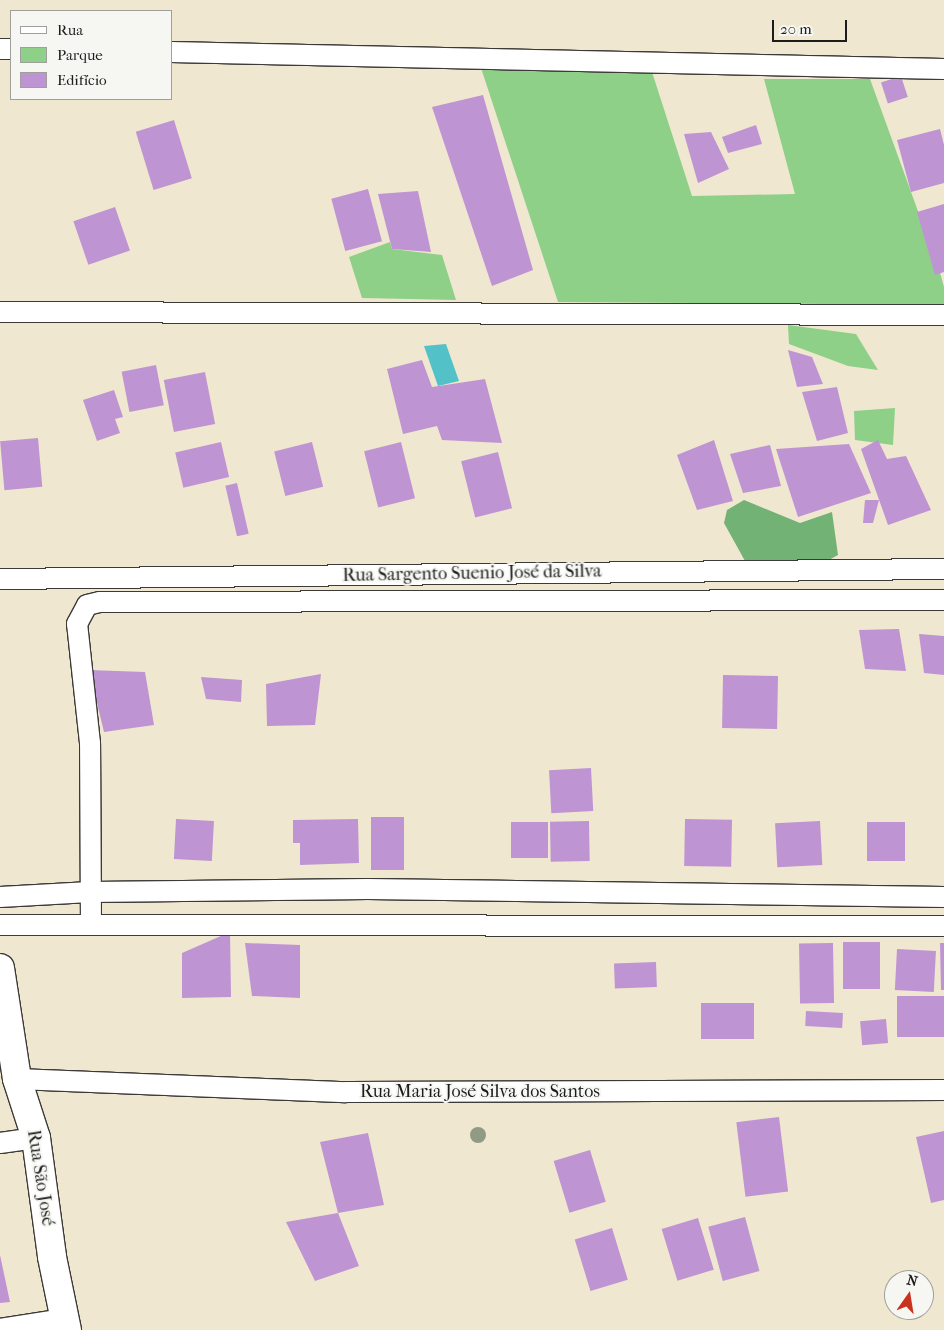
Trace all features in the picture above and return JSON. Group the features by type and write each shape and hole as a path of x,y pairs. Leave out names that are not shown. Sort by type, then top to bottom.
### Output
{"main road":[{"name":"Rua São José","path":"0,968 17,1079 36,1138 65,1324"}],"street":[{"path":"172,52 944,69"},
{"path":"0,312 944,315"},
{"name":"Rua Sargento Suenio José da Silva","path":"0,579 944,569"},
{"path":"91,924 90,743 77,624 87,605 120,602 944,600"},
{"path":"0,897 90,892 368,889 944,897"},
{"path":"0,925 944,926"},
{"name":"Rua Maria José Silva dos Santos","path":"17,1079 346,1092 944,1090"},
{"path":"0,1143 36,1138"},
{"path":"0,1328 65,1324"}],"green space":[{"path":"481,68 652,72 692,196 795,194 764,79 870,79 939,269 944,287 944,305 558,302"},
{"path":"390,242 392,249 442,255 456,300 362,298 349,257"},
{"path":"788,325 856,334 878,370 848,366 789,344"},
{"path":"895,408 893,445 855,440 854,411"},
{"path":"744,500 800,523 832,512 838,555 814,568 745,561 724,523 727,510"}],"water":[{"path":"446,344 459,381 438,386 424,346"}],"building":[{"path":"901,76 908,97 888,103 881,82"},
{"path":"483,95 533,270 492,286 432,107"},
{"path":"174,120 192,178 154,190 136,132"},
{"path":"756,125 762,144 728,153 722,137"},
{"path":"940,129 944,145 944,183 911,192 897,140"},
{"path":"711,132 729,169 698,183 684,134"},
{"path":"368,189 382,241 345,251 331,199"},
{"path":"418,191 431,252 392,249 378,194"},
{"path":"944,204 944,272 935,275 917,212"},
{"path":"115,207 130,250 88,265 73,221"},
{"path":"788,350 812,357 823,384 797,387"},
{"path":"422,360 432,387 485,379 502,443 442,440 437,426 403,434 387,369"},
{"path":"156,365 164,405 129,412 122,372"},
{"path":"205,372 215,424 174,432 164,380"},
{"path":"837,387 848,433 817,441 802,392"},
{"path":"114,390 123,417 115,419 120,433 97,441 83,400"},
{"path":"38,438 42,487 4,490 0,441"},
{"path":"714,440 733,501 697,510 677,455"},
{"path":"878,440 887,459 906,456 931,510 888,525 861,449"},
{"path":"221,442 229,477 183,488 175,453"},
{"path":"312,442 323,487 285,496 274,451"},
{"path":"401,442 415,498 378,507 364,451"},
{"path":"849,444 871,493 798,517 776,449"},
{"path":"770,445 781,486 743,493 730,454"},
{"path":"498,452 512,508 475,517 461,461"},
{"path":"237,483 249,534 237,536 225,486"},
{"path":"865,500 879,500 873,523 863,523"},
{"path":"899,629 906,671 865,669 859,630"},
{"path":"919,634 944,636 944,675 924,673"},
{"path":"89,670 145,672 154,725 104,732"},
{"path":"321,674 315,725 267,726 266,684"},
{"path":"723,675 778,676 777,729 722,728"},
{"path":"201,677 242,680 241,702 206,699"},
{"path":"591,768 593,811 551,813 549,770"},
{"path":"371,817 404,817 404,870 371,870"},
{"path":"176,819 214,821 212,861 174,859"},
{"path":"358,819 359,863 300,865 300,843 293,843 293,820"},
{"path":"685,819 732,820 731,867 684,866"},
{"path":"589,821 590,861 551,862 550,822"},
{"path":"820,821 822,865 777,867 775,823"},
{"path":"511,822 548,822 548,858 511,858"},
{"path":"867,822 905,822 905,861 867,861"},
{"path":"230,932 231,997 182,998 182,953"},
{"path":"843,942 880,942 880,989 843,989"},
{"path":"245,943 300,945 300,998 252,996"},
{"path":"833,943 834,1003 800,1004 799,944"},
{"path":"940,943 944,943 944,990 941,990"},
{"path":"897,949 936,951 934,992 895,990"},
{"path":"656,962 657,987 615,988 614,963"},
{"path":"897,996 944,996 944,1037 897,1037"},
{"path":"701,1003 754,1003 754,1039 701,1039"},
{"path":"806,1011 843,1013 842,1028 805,1026"},
{"path":"886,1019 888,1043 862,1045 860,1021"},
{"path":"779,1117 788,1191 745,1197 736,1122"},
{"path":"944,1131 944,1200 931,1203 916,1137"},
{"path":"368,1133 384,1205 338,1213 320,1142"},
{"path":"590,1150 606,1202 569,1213 554,1161"},
{"path":"338,1213 359,1266 315,1281 286,1222"},
{"path":"745,1217 759,1271 723,1281 708,1227"},
{"path":"698,1218 714,1270 677,1281 662,1229"},
{"path":"612,1228 628,1280 590,1291 575,1239"},
{"path":"0,1255 10,1302 0,1303"}]}
